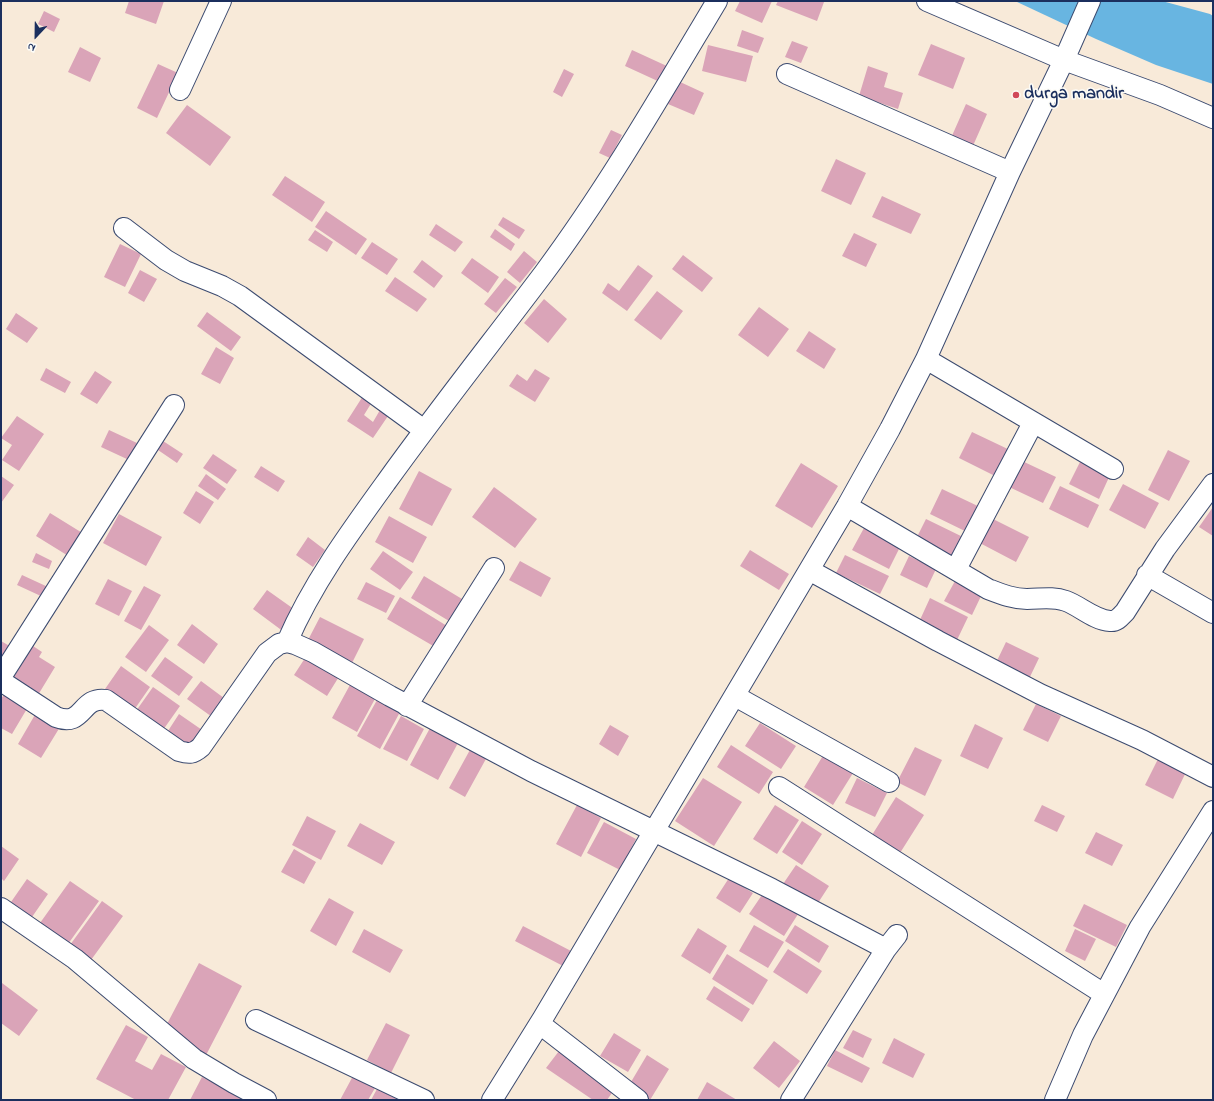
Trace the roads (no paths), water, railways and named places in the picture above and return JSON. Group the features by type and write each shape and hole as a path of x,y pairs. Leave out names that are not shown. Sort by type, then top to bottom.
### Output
{"street":[{"path":"180,90 221,1"},
{"path":"287,642 298,617 324,572 366,509 545,271 603,188 717,1"},
{"path":"927,1 1064,60 1160,95 1213,118"},
{"path":"492,1100 540,1024 735,696 890,430 926,359 1010,172 1064,60 1090,1"},
{"path":"787,74 1010,172"},
{"path":"124,228 166,260 185,271 222,286 240,296 424,430"},
{"path":"926,359 1113,469"},
{"path":"1,677 174,405"},
{"path":"956,569 1033,423"},
{"path":"847,506 988,589 1007,596 1026,599 1050,597 1066,601 1102,619 1112,622 1119,619 1125,612 1147,575 1213,484"},
{"path":"408,706 494,568"},
{"path":"809,570 938,641 1040,694 1142,740 1213,777"},
{"path":"1147,575 1213,612"},
{"path":"1,681 63,720 71,720 77,716 90,702 99,699 106,700 179,752 188,754 194,753 201,747 267,653 279,644 287,642 295,644 314,652 408,706 531,772 772,889 891,942 791,1100"},
{"path":"735,696 888,782"},
{"path":"779,787 1104,994"},
{"path":"1055,1100 1083,1034 1140,927 1213,811"},
{"path":"1,908 75,959 194,1059 234,1084 266,1100"},
{"path":"256,1020 424,1100"},
{"path":"540,1024 638,1100"}],"water":[{"path":"1015,1 1162,1 1210,14 1213,16 1213,84 1156,65"}],"place":[{"name":"durga mandir","path":"1016,95"}]}
